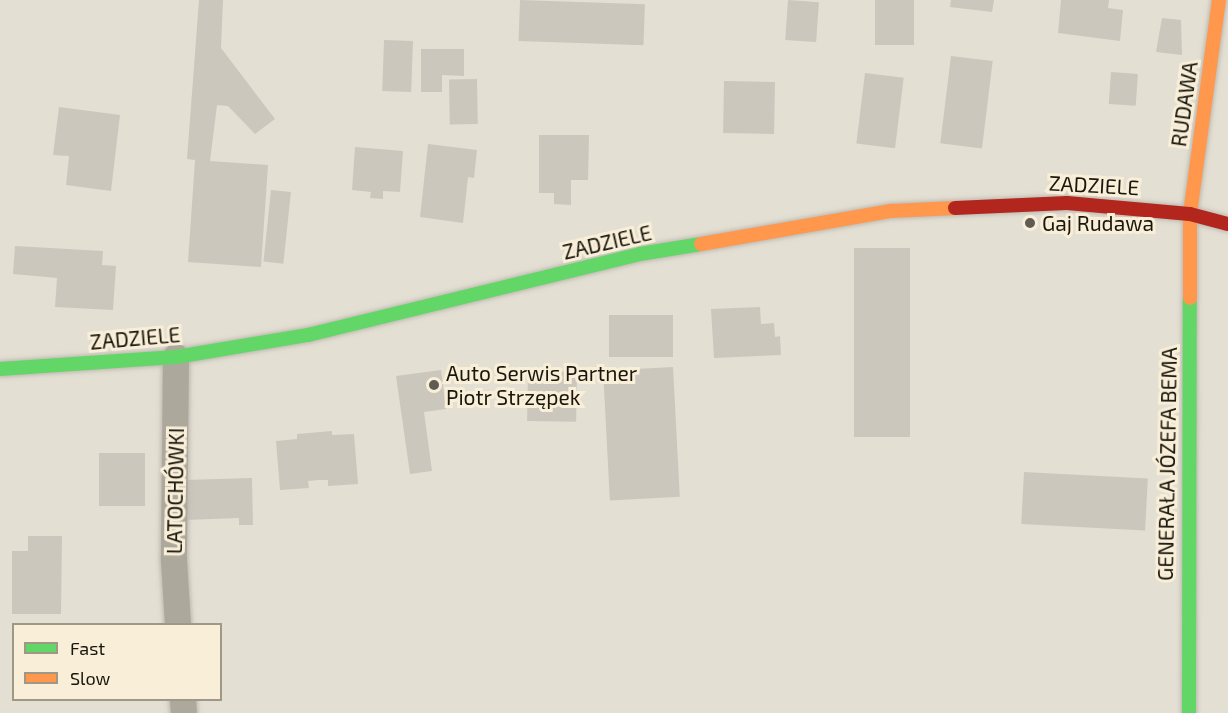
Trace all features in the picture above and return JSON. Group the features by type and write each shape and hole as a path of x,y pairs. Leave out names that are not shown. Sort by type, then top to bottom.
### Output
{"street":[{"name":"RUDAWA","path":"1190,214 1220,0"},
{"name":"ZADZIELE","path":"0,369 176,357 328,330 640,254 891,211 1067,202 1190,214 1228,224"},
{"name":"GENERAŁA JÓZEFA BEMA","path":"1189,713 1190,214"},
{"name":"LATOCHÓWKI","path":"176,357 174,561 178,623"}],"building":[{"path":"199,0 223,0 221,48 275,119 255,134 228,106 217,105 210,161 268,165 261,267 188,262 195,160 187,159"},
{"path":"520,0 645,4 643,45 519,41"},
{"path":"788,0 819,2 816,42 785,40"},
{"path":"875,0 914,0 914,45 875,45"},
{"path":"951,0 994,0 992,12 950,7"},
{"path":"1061,0 1109,0 1108,8 1123,10 1120,41 1058,33"},
{"path":"1162,18 1181,20 1182,55 1156,52"},
{"path":"384,40 413,41 411,92 382,91"},
{"path":"421,49 464,49 464,76 442,75 442,92 421,92"},
{"path":"951,56 993,61 982,148 940,143"},
{"path":"1111,72 1138,74 1136,106 1109,104"},
{"path":"865,73 904,78 895,148 856,143"},
{"path":"449,79 477,79 478,124 450,124"},
{"path":"724,81 775,82 774,134 723,133"},
{"path":"59,107 120,115 111,191 66,185 69,156 53,155"},
{"path":"539,135 589,135 588,180 571,180 571,205 554,204 554,193 539,193"},
{"path":"428,144 477,150 474,178 468,177 463,223 420,217"},
{"path":"355,147 403,151 400,192 383,191 383,199 370,198 371,192 352,190"},
{"path":"271,190 291,192 283,264 263,262"},
{"path":"15,246 103,251 102,265 116,266 113,310 55,307 57,278 13,274"},
{"path":"854,248 910,248 910,437 854,437"},
{"path":"760,307 761,324 774,323 775,337 780,336 781,355 714,358 711,309"},
{"path":"609,315 673,315 673,357 609,357"},
{"path":"673,367 680,497 610,500 603,371"},
{"path":"441,370 446,409 424,412 432,471 410,474 396,376"},
{"path":"528,371 577,372 576,422 527,421"},
{"path":"332,431 332,435 354,434 358,484 328,486 328,480 318,480 308,481 309,488 280,490 276,441 297,439 297,434"},
{"path":"99,453 145,453 145,506 99,506"},
{"path":"1024,472 1148,478 1145,530 1021,524"},
{"path":"252,478 253,525 239,525 239,518 185,520 184,480"},
{"path":"28,536 62,536 61,614 12,614 12,551 28,551"}],"traffic: fast":[{"path":"0,369 176,357 308,335 640,254 701,244"},
{"path":"1189,713 1190,298"}],"traffic: slow":[{"path":"1190,298 1190,214 1219,0"},
{"path":"701,244 891,211 955,208"}],"traffic: jam":[{"path":"955,208 1067,203 1190,214 1228,224"}],"place":[{"name":"Gaj Rudawa","path":"1030,223"},
{"name":"Auto Serwis Partner Piotr Strzępek","path":"434,385"}]}
